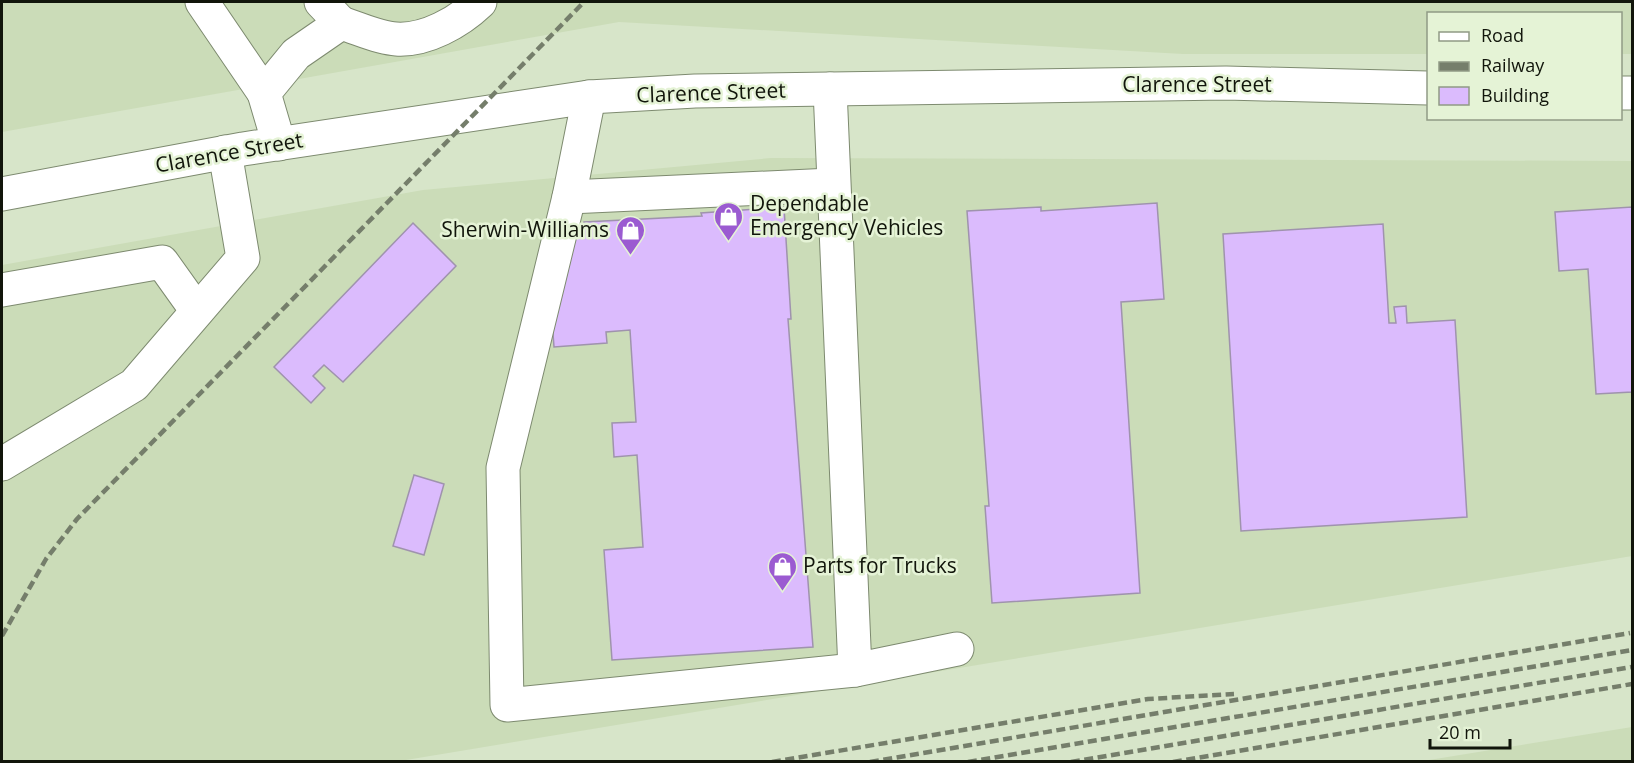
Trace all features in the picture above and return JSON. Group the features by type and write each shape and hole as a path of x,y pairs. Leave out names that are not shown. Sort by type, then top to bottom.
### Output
{"street":[{"path":"202,2 264,93 279,144"},
{"path":"264,93 331,12 395,39 430,35 472,10 480,2"},
{"name":"Clarence Street","path":"2,194 225,152 588,98 695,91 1226,83 1427,88"},
{"path":"830,89 832,185 855,670"},
{"path":"588,98 569,197 503,468 507,705 855,670 957,649"},
{"path":"2,464 134,385 243,258 225,152"},
{"path":"569,197 832,185"},
{"path":"2,290 162,262 197,311"}],"shaded area":[{"path":"2,2 1632,2 1632,54 1622,54 1622,12 1427,12 1427,54 1183,54 619,22 2,132"},
{"path":"771,158 1632,161 1632,556 400,761 2,762 2,265 423,190"},
{"path":"1632,727 1632,761 1423,761"}],"building":[{"path":"1157,203 1164,299 1121,302 1140,593 992,603 985,506 989,506 967,211 1041,207 1041,211"},
{"path":"784,207 791,319 788,319 813,647 612,660 604,550 643,547 637,455 614,457 612,423 636,422 630,330 606,332 607,343 554,347 551,307 574,232 584,232 584,222 702,216 701,213"},
{"path":"1632,207 1632,392 1596,394 1588,269 1559,271 1555,212"},
{"path":"413,223 456,266 343,382 324,365 313,376 325,388 311,403 274,367"},
{"path":"1383,224 1389,323 1396,323 1394,307 1406,306 1407,323 1455,320 1467,517 1241,531 1223,234"},
{"path":"414,475 444,484 424,555 393,546"}],"railway":[{"path":"2,636 46,559 77,519 584,2"},
{"path":"870,762 1630,633"},
{"path":"968,762 1632,650"},
{"path":"1071,762 1632,667"},
{"path":"1173,762 1632,684"},
{"path":"772,762 1148,699 1234,694"}],"place":[{"name":"Dependable Emergency Vehicles","path":"729,242"},
{"name":"Sherwin-Williams","path":"630,256"},
{"name":"Parts for Trucks","path":"782,592"}]}
